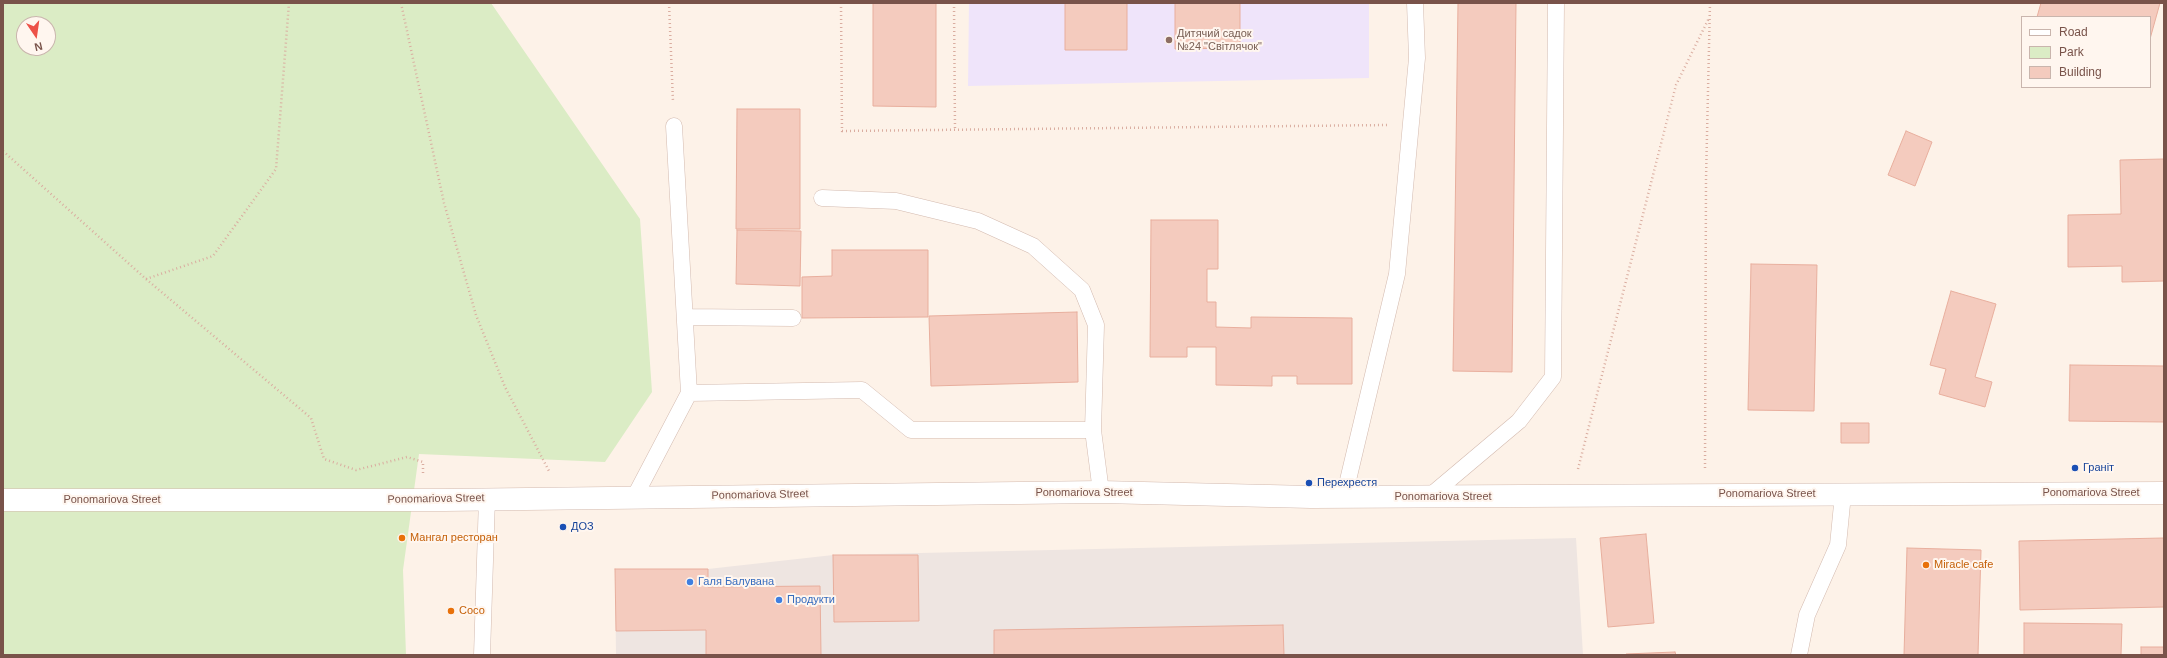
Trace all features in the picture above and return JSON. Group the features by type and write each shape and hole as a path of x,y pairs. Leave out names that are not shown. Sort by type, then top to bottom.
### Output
{"street":[{"name":"Ponomariova Street","path":"3,500 425,499 1101,492 1344,497 2164,493"}],"lane":[{"path":"1344,497 1397,274 1417,58 1415,3"},
{"path":"1430,496 1519,421 1553,377 1556,3"},
{"path":"635,496 689,393 674,126"},
{"path":"822,198 896,201 978,221 1033,246 1082,290 1096,325 1093,430 1101,492"},
{"path":"684,317 793,318"},
{"path":"689,393 862,390 911,430 1093,430"},
{"path":"1799,655 1807,616 1838,544 1843,494"},
{"path":"482,655 487,498"}],"path":[{"path":"146,279 213,256 276,169 289,3"},
{"path":"401,3 444,203 476,315 505,387 549,472 553,497"},
{"path":"669,3 673,95"},
{"path":"841,3 842,131 1411,125"},
{"path":"954,3 955,130"},
{"path":"1705,495 1706,179 1710,3"},
{"path":"1571,497 1676,85 1710,18"},
{"path":"3,151 146,279 311,418 324,459 356,470 407,457 423,462 425,499"}],"shaded area":[{"name":"Дитячий садок №24 \"Світлячок\"","path":"969,3 1369,3 1369,78 968,86"},
{"path":"1576,538 1583,655 616,655 615,569 708,569 833,555"}],"green space":[{"path":"3,3 491,3 640,219 652,392 605,462 419,454 403,570 406,655 3,655"}],"building":[{"path":"873,3 936,3 936,107 873,106"},
{"path":"1065,3 1127,3 1127,50 1065,50"},
{"path":"1175,3 1240,3 1240,48 1175,49"},
{"path":"1458,3 1516,3 1512,372 1453,371"},
{"path":"2041,3 2160,3 2151,35 2151,16 2037,16"},
{"path":"737,109 800,109 800,229 736,229"},
{"path":"1906,131 1932,142 1915,186 1888,175"},
{"path":"2164,159 2164,281 2122,282 2122,266 2068,267 2068,215 2121,214 2120,160"},
{"path":"1151,220 1218,220 1218,269 1207,269 1207,302 1216,302 1216,327 1251,328 1251,317 1352,318 1352,384 1297,384 1297,376 1272,376 1272,386 1216,385 1216,347 1187,347 1187,357 1150,357"},
{"path":"737,230 801,231 800,286 736,284"},
{"path":"832,250 928,250 928,317 802,318 802,277 832,276"},
{"path":"1751,264 1817,265 1814,411 1748,410"},
{"path":"1951,291 1996,304 1975,377 1992,382 1985,407 1939,394 1946,369 1930,365"},
{"path":"1077,312 1078,382 931,386 929,316"},
{"path":"2070,365 2164,366 2164,422 2069,421"},
{"path":"1841,423 1869,423 1869,443 1841,443"},
{"path":"1646,534 1654,623 1608,627 1600,538"},
{"path":"2164,538 2164,607 2020,610 2019,541"},
{"path":"1907,548 1981,550 1978,655 1904,655"},
{"path":"833,555 918,555 919,621 834,622"},
{"path":"615,569 708,569 708,587 820,586 821,655 706,655 706,630 616,631"},
{"path":"2024,623 2122,624 2121,655 2024,655"},
{"path":"1283,625 1284,655 994,655 994,630"},
{"path":"2141,647 2164,647 2164,655 2141,655"},
{"path":"1675,652 1676,655 1626,655 1626,654"}],"place":[{"name":"Дитячий садок №24 \"Світлячок\"","path":"1169,40"},
{"name":"Граніт","path":"2075,468"},
{"name":"Перехрестя","path":"1309,483"},
{"name":"ДОЗ","path":"563,527"},
{"name":"Мангал ресторан","path":"402,538"},
{"name":"Miracle cafe","path":"1926,565"},
{"name":"Галя Балувана","path":"690,582"},
{"name":"Продукти","path":"779,600"},
{"name":"Сосо","path":"451,611"}]}
